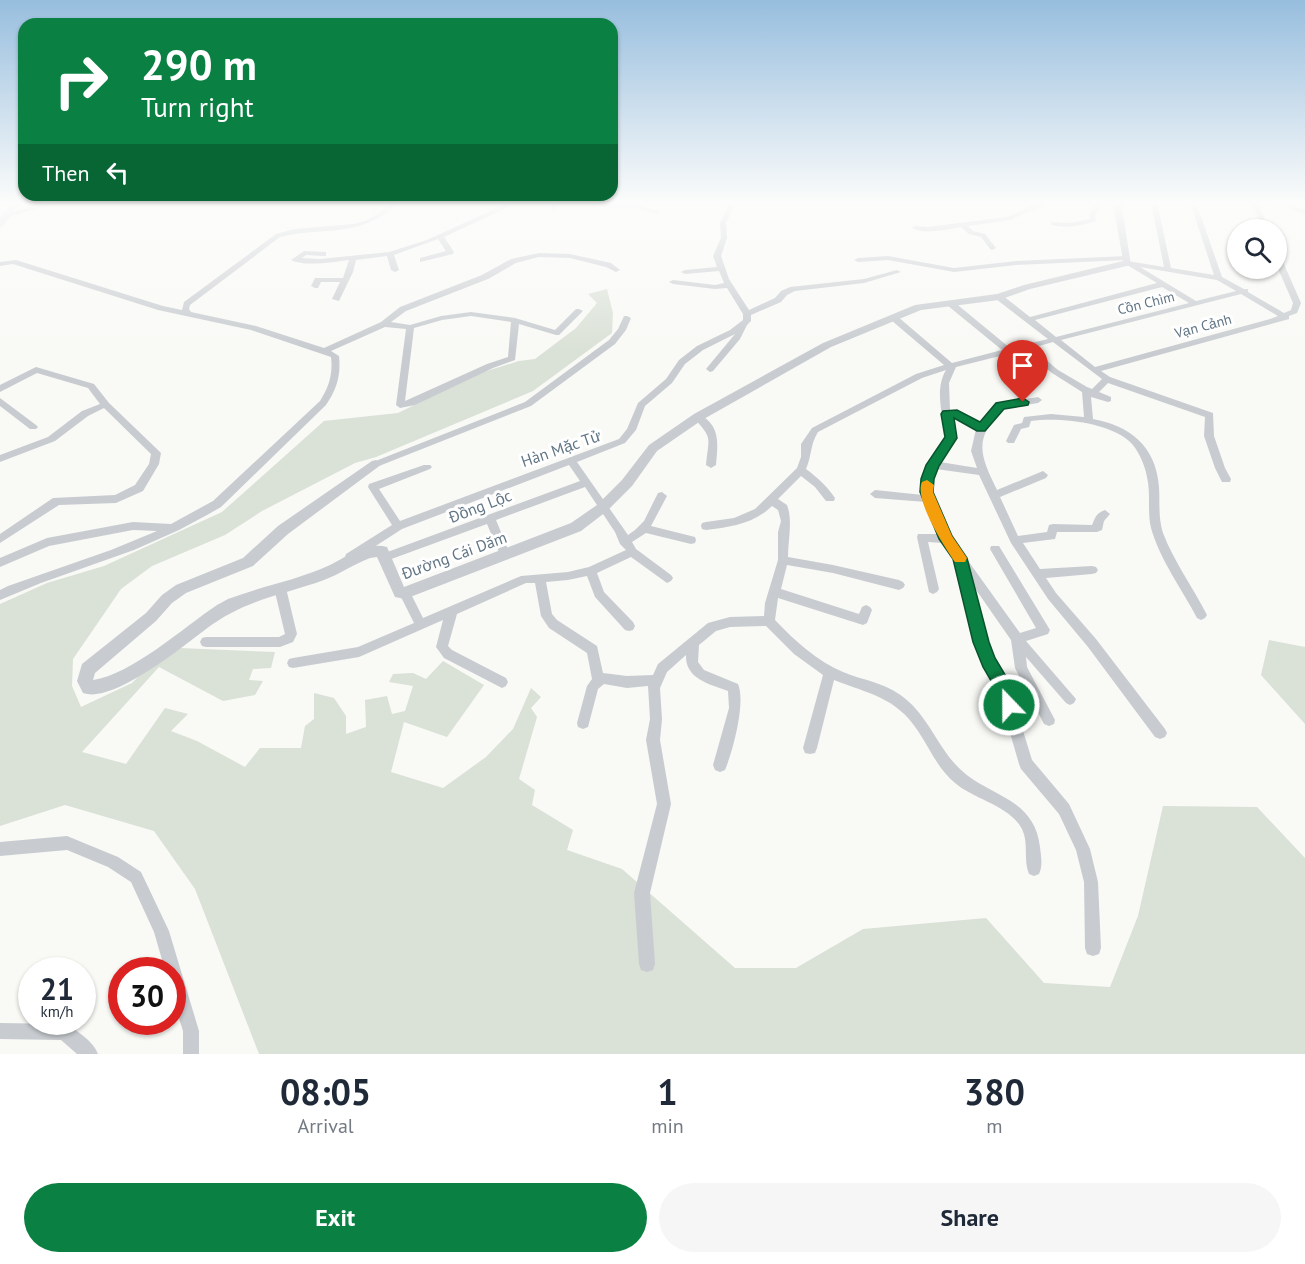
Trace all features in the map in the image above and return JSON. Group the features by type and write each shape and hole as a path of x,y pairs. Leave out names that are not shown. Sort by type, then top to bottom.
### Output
{"street":[{"path":"188,314 185,309 188,304 257,251"},
{"path":"323,254 304,253 296,260 320,261 398,251"},
{"path":"423,260 449,251"},
{"path":"719,251 717,256 720,269 747,314"},
{"path":"1125,251 1127,260 1196,304"},
{"path":"1164,251 1168,269"},
{"path":"1210,251 1219,278"},
{"path":"390,254 395,270"},
{"path":"324,351 384,324 403,309 485,277 514,261 539,255 570,256 608,265 616,270"},
{"path":"336,299 353,263 353,257"},
{"path":"858,260 888,258 960,270 1016,262 1127,260 1219,278 1245,291 1286,317 1301,303 1287,276"},
{"name":"Đường Cái Dăm","path":"376,464 283,530 248,562 181,589 167,599 151,617 88,669 85,681 89,688 99,689 121,679 225,608 331,571 368,554 382,551 397,588 400,593 405,593 576,526 602,508 627,483 653,447 698,417 813,352 918,307 933,303 999,297 1027,287 1127,260"},
{"path":"0,264 13,262 161,308 253,328 324,351 335,357 337,369 334,387 323,403 217,504 172,528 100,558 29,581 0,595"},
{"path":"685,272 720,269"},
{"path":"710,369 737,339 747,314 778,300 788,291 864,281 897,272"},
{"path":"315,286 318,280 344,280"},
{"path":"673,282 715,287 729,285"},
{"path":"1027,320 1163,284"},
{"name":"Cồn Chìm","path":"801,470 806,457 806,444 815,430 919,376 1245,291"},
{"path":"999,297 1107,379 1210,415 1209,436 1226,479"},
{"path":"950,303 1009,352"},
{"path":"384,324 410,327 441,318 471,314 515,320 556,333 579,311"},
{"name":"Vạn Cảnh","path":"1094,370 1286,317"},
{"path":"376,464 528,404 612,342 622,330 627,318"},
{"path":"894,318 952,367 945,375 951,438 933,465 927,479 927,492 946,539 1017,639 1070,699"},
{"path":"410,327 400,405 412,403 512,358 515,320"},
{"name":"Hàn Mặc Tử","path":"331,571 398,526 622,441 631,430 641,405 669,381 682,362 700,348 743,326"},
{"path":"1026,348 1057,375 1089,393 1108,399"},
{"path":"0,389 36,370 91,386 106,405 156,453 154,465 139,488 116,499 57,501 0,539"},
{"path":"1089,393 1107,379"},
{"path":"1089,393 1089,422"},
{"path":"1038,400 1000,406 981,428 976,451 983,472 1015,540 1052,596 1092,643 1160,733"},
{"path":"0,401 33,427"},
{"path":"0,459 58,435 93,407 106,405"},
{"path":"947,414 953,413 981,428"},
{"path":"1011,441 1017,427 1026,424 1027,419 1062,416 1089,422 1131,437 1140,449 1153,479 1152,497 1157,529 1201,615"},
{"path":"698,417 712,430 714,438 711,465"},
{"path":"571,460 602,508 619,529 632,552 667,578"},
{"path":"933,465 983,472"},
{"path":"398,526 373,486 427,467"},
{"path":"706,526 749,518 759,512 801,470 819,484 830,498"},
{"path":"995,495 1043,475"},
{"name":"Đồng Lộc","path":"386,557 585,483"},
{"path":"875,494 930,499"},
{"path":"624,541 634,538 645,529 662,496"},
{"path":"769,621 771,603 776,592 783,560 783,532 786,521 783,508 771,500"},
{"path":"1015,540 1051,536 1053,528 1093,530 1098,527 1099,519 1105,514"},
{"path":"490,518 505,554"},
{"path":"0,563 47,543 133,526 172,528"},
{"path":"645,529 691,540"},
{"path":"933,589 922,537 946,539"},
{"path":"995,549 1044,630 1017,639"},
{"path":"293,663 359,652 525,579 591,571 632,552"},
{"path":"960,558 981,642 988,662 1005,688 1026,764 1064,809 1083,849 1091,882 1093,948"},
{"path":"783,560 899,585"},
{"path":"1038,574 1092,570"},
{"path":"591,571 599,594 628,626"},
{"path":"540,578 547,616 554,624 593,650 598,681"},
{"path":"206,642 280,642 289,638 291,634 280,588"},
{"path":"776,592 864,620 866,610"},
{"path":"405,593 420,624"},
{"path":"452,610 442,646 448,654 502,682"},
{"path":"648,964 642,893 663,804 653,740 656,719 654,688 662,668 712,627 730,622 769,621 802,652 830,673 873,686 910,709 923,724 942,758 956,775 973,789 1005,805 1026,824 1033,845 1034,869"},
{"path":"1017,639 1021,668 1049,720"},
{"path":"693,644 692,663 700,674 734,688 735,708 720,765"},
{"path":"810,748 830,673"},
{"path":"583,723 593,686 602,678 627,682 658,680"},
{"path":"0,849 66,843 113,862 136,877 161,931 191,1030 191,1054"},
{"path":"0,1030 64,1032 90,1054"}],"shaded area":[{"path":"607,289 613,313 612,333 533,391 376,457 355,463 262,511 225,535 152,566 121,589 73,659 72,686 81,707 132,683 149,666 179,648 275,652 271,668 253,669 249,680 263,681 255,695 223,701 159,667 82,752 126,764 165,708 188,714 171,731 197,741 245,767 260,748 301,748 305,726 314,719 314,693 334,698 346,716 346,734 366,727 365,700 387,696 392,714 405,711 413,686 389,682 393,674 413,673 426,679 443,661 484,685 447,737 404,722 391,772 443,788 486,757 513,729 531,688 541,697 531,708 537,717 519,779 535,790 532,805 573,830 567,850 622,869 735,968 796,968 863,929 986,918 1044,983 1110,987 1138,916 1163,806 1257,807 1305,858 1305,1054 259,1054 195,889 154,831 65,805 0,826 0,604 47,583 104,566 222,512 324,421 398,413 480,373 519,361 535,359 576,328 597,303 588,294"},
{"path":"1269,640 1305,647 1305,724 1261,675"}],"slow traffic":[{"path":"927,485 927,492 946,539 960,558"}],"route":[{"path":"1009,705 1005,688 988,662 960,558 946,539 927,492 927,479 933,465 951,438 947,414 953,413 981,428 1000,406 1023,402"}]}
